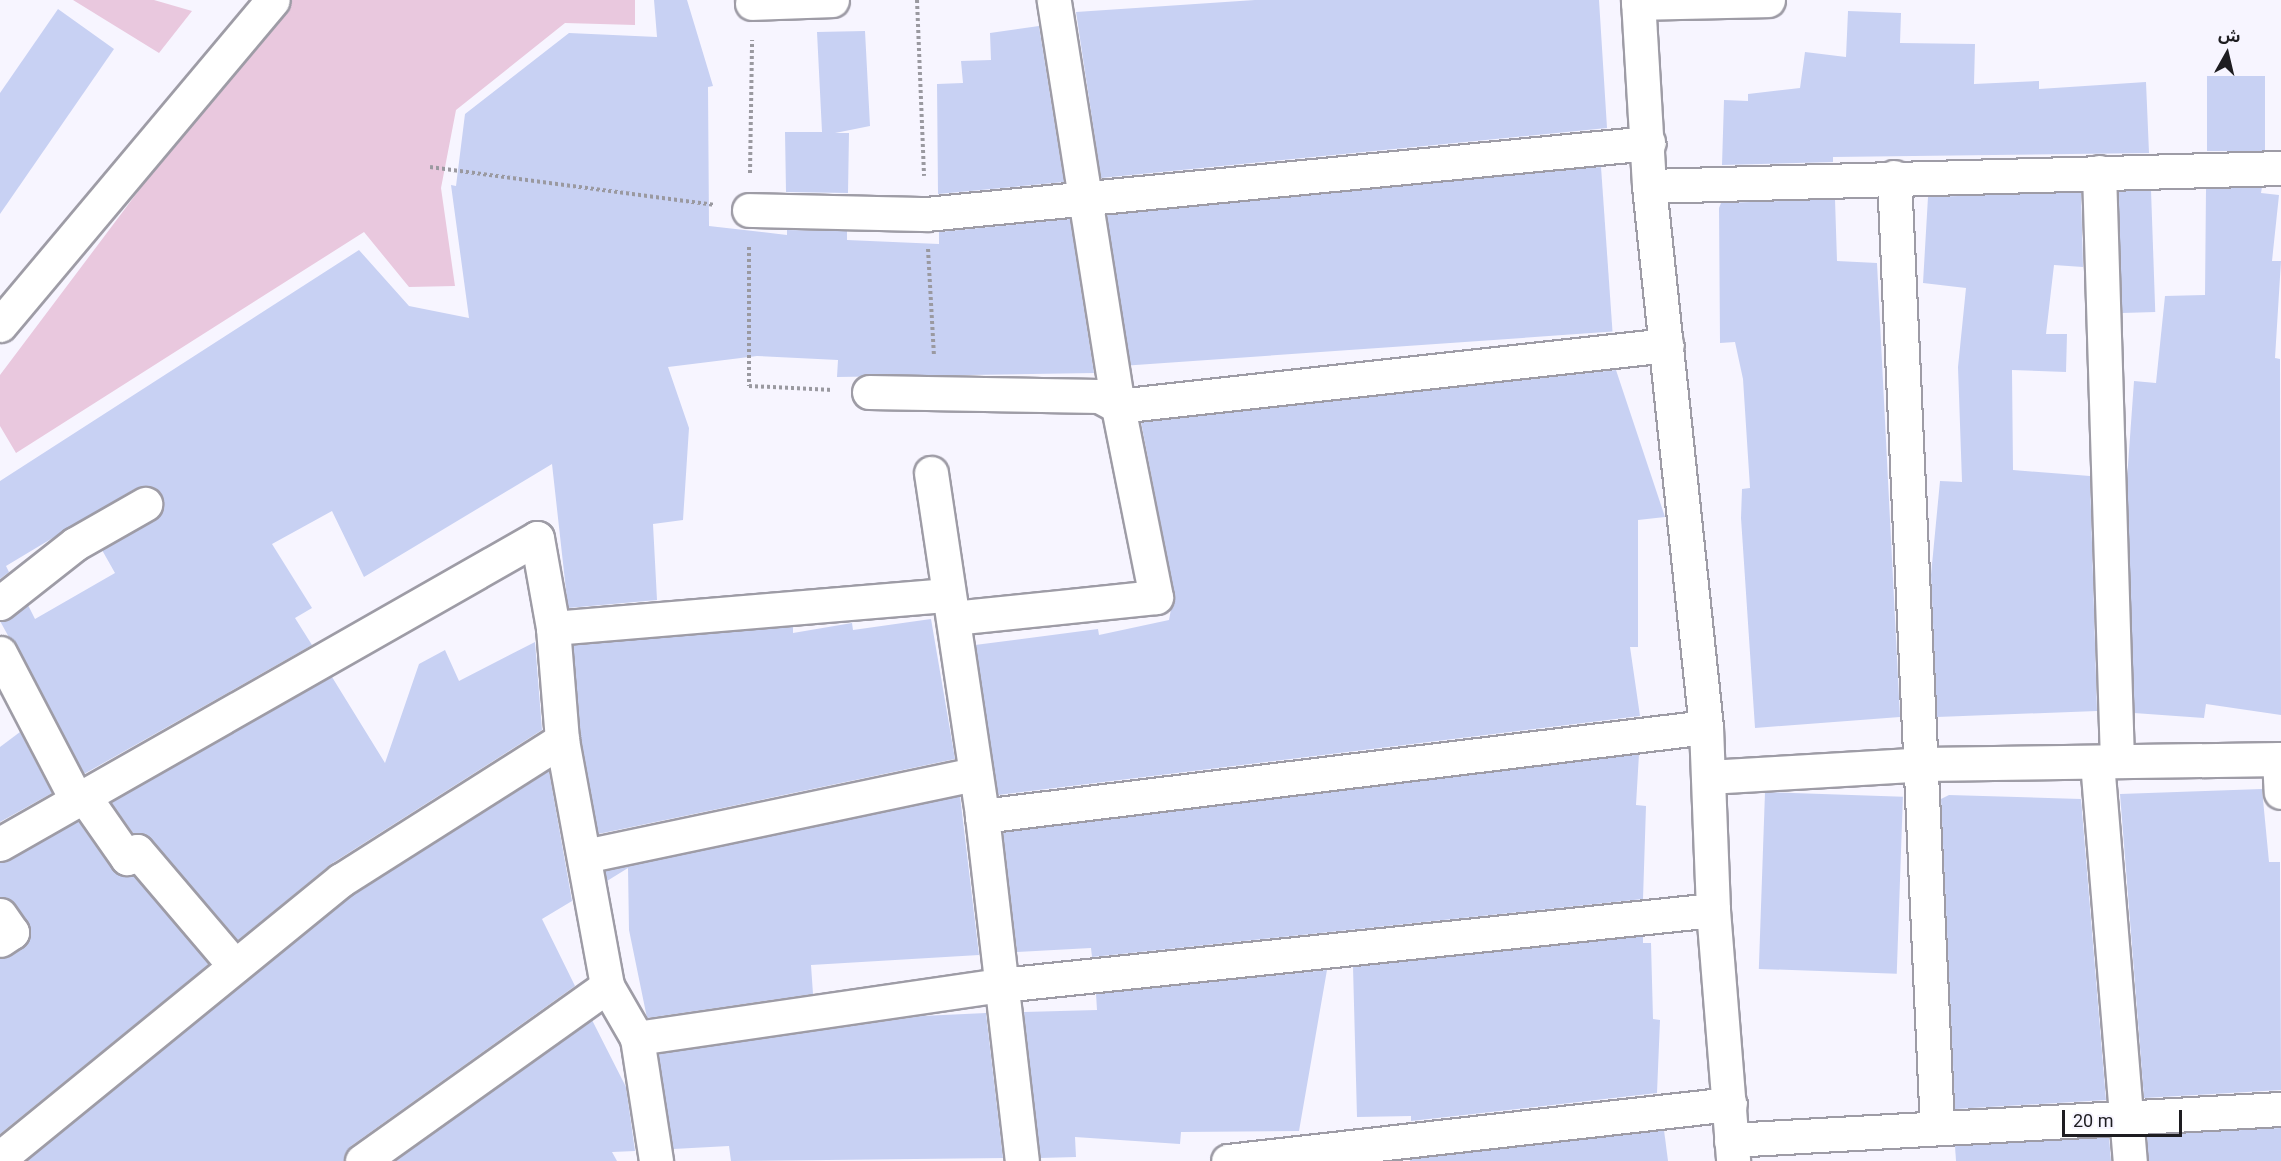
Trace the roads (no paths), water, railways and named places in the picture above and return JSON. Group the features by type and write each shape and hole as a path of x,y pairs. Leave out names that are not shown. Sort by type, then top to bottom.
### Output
{"street":[{"path":"0,325 273,0"},
{"path":"752,3 832,0"},
{"path":"553,628 1156,597 1118,406 1083,198 1054,0"},
{"path":"1767,0 1638,2 1649,186 1706,727 1713,910 1732,1151 1937,1127 2281,1109"},
{"path":"749,210 926,214 1648,143"},
{"path":"1649,186 1894,177 2281,168"},
{"path":"2099,172 2107,761 2130,1161"},
{"path":"1894,177 1924,764 1937,1127"},
{"path":"869,392 1099,396 1118,406 1667,345"},
{"path":"931,473 982,816 1022,1161"},
{"path":"0,603 75,544 145,504"},
{"path":"0,844 537,538 553,628 562,740 607,986 637,1038 656,1161"},
{"path":"0,653 80,797 127,858 137,851 235,966"},
{"path":"982,816 1706,727"},
{"path":"0,1158 341,880 562,740"},
{"path":"1708,777 1924,764 2280,759 2281,792"},
{"path":"585,856 975,774"},
{"path":"637,1038 1002,985 1713,910"},
{"path":"0,915 12,932 0,940"},
{"path":"362,1161 607,986"},
{"path":"1228,1161 1730,1104"}]}
